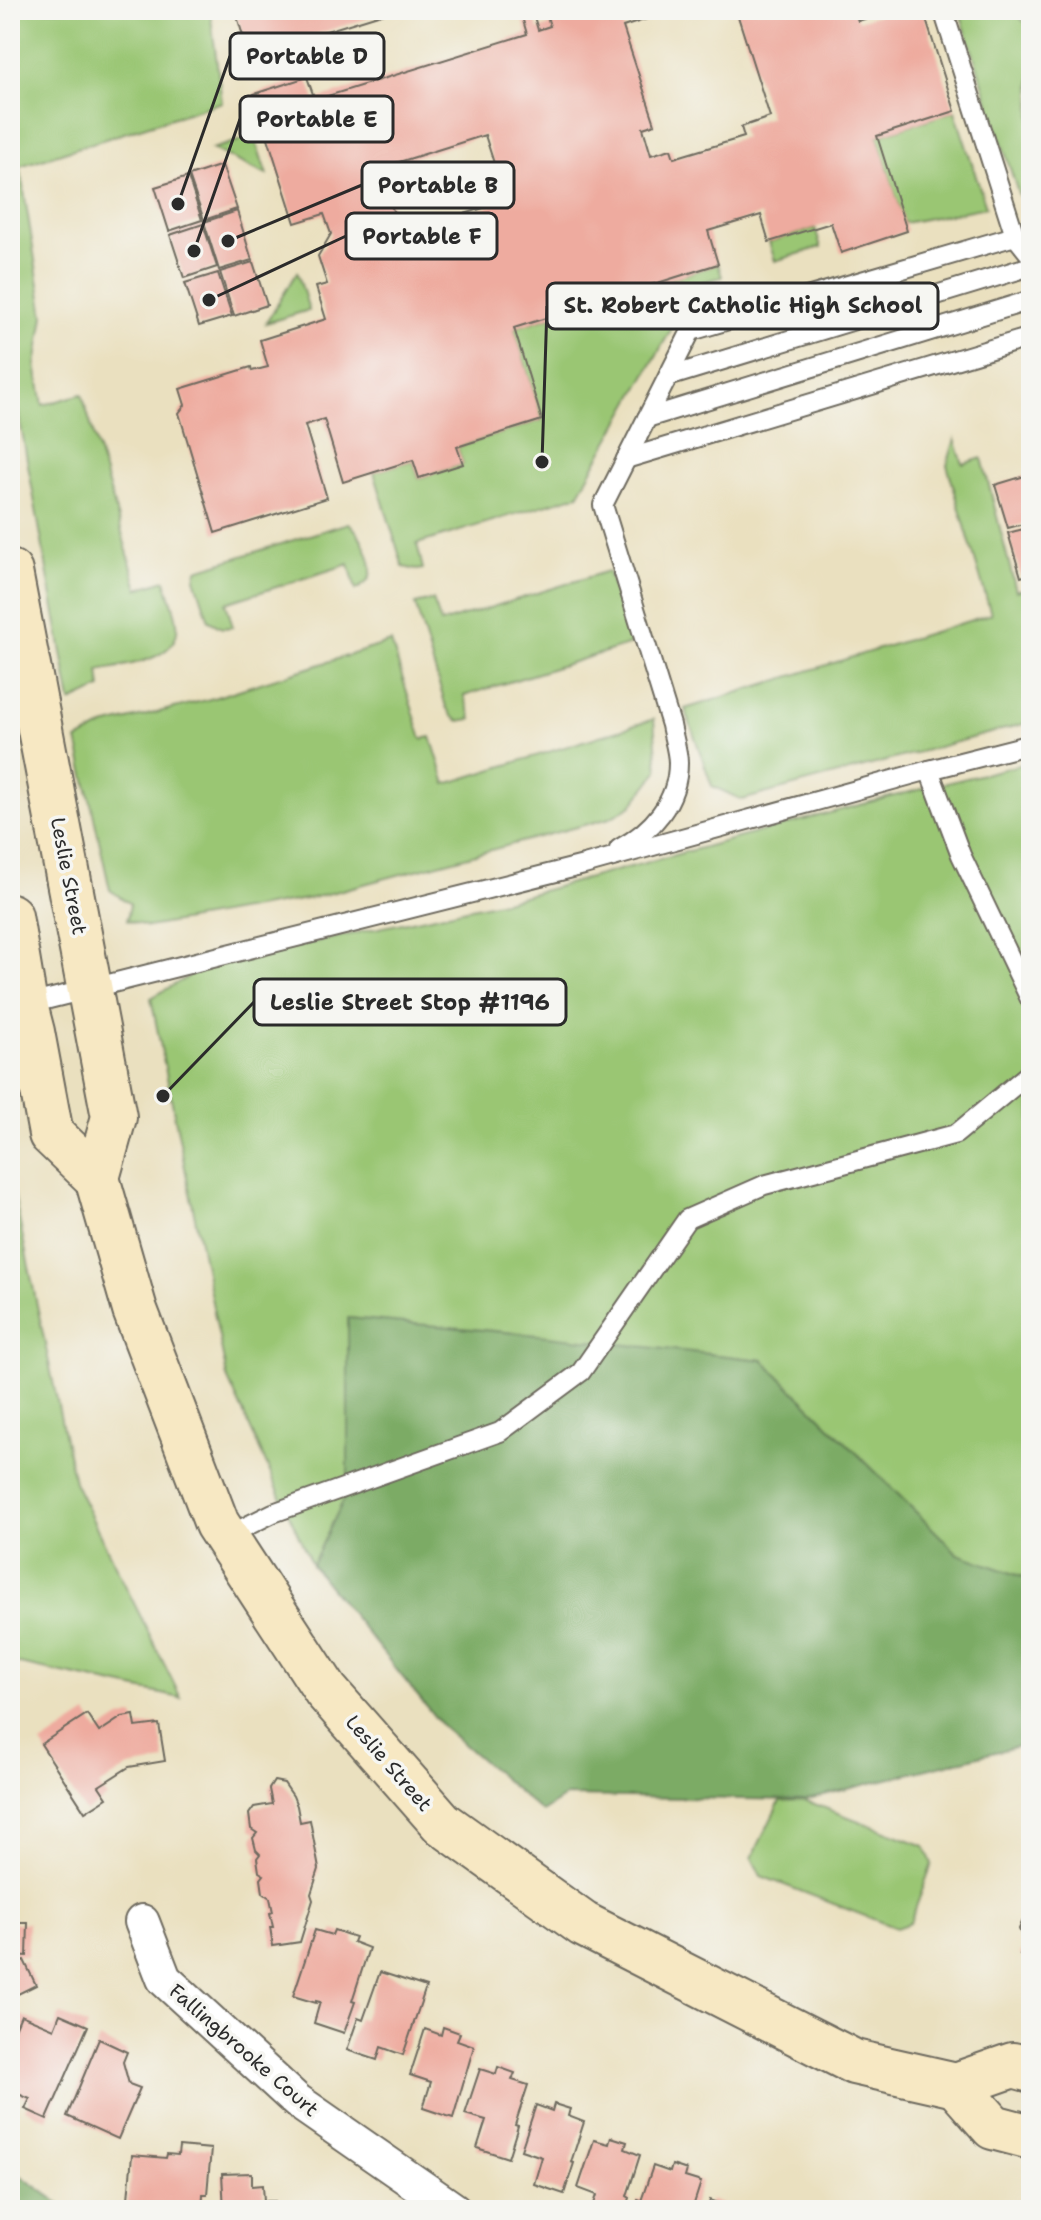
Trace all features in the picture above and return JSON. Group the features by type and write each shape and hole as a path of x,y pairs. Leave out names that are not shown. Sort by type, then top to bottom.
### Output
{"main road":[{"name":"Leslie Street","path":"10,572 114,1117 97,1178 135,1310 217,1524 225,1537 326,1691 442,1823 583,1924 854,2062 956,2085"},
{"path":"10,916 51,1134 97,1178"},
{"path":"1031,2070 1013,2065 956,2085 993,2127 1031,2137"}],"street":[{"name":"Fallingbrooke Court","path":"142,1922 164,1979 297,2101 454,2210"}],"lane":[{"path":"943,10 1015,236 1031,256"},
{"path":"584,865 632,841 652,826 666,807 676,785 678,760 671,725 603,505 691,331 1015,236"},
{"path":"668,377 1031,266"},
{"path":"647,418 1031,300"},
{"path":"626,459 1031,337"},
{"path":"25,1005 584,865 1031,744"},
{"path":"929,770 961,855 1031,1001"},
{"path":"225,1537 273,1513 500,1432 581,1372 687,1219 764,1185 956,1134 1031,1072"}],"green space":[{"path":"10,10 210,10 222,102 20,166 44,316 36,365 43,405 82,394 138,589 165,580 177,623 176,636 161,653 136,663 99,671 101,688 71,702 10,366"},
{"path":"959,10 1013,10 1031,29 1031,193 1019,196"},
{"path":"955,111 986,207 904,223 877,136"},
{"path":"254,136 267,175 212,149"},
{"path":"815,228 821,247 775,261 769,242"},
{"path":"718,264 722,277 690,285 691,294 578,495 417,544 423,569 403,567 374,472 413,460 419,478 463,464 457,447 542,420 514,328"},
{"path":"297,272 309,310 266,323"},
{"path":"955,439 963,464 982,458 1016,591 1031,587 1031,722 742,800 712,786 685,709 991,614 947,465"},
{"path":"348,523 361,539 370,563 370,576 363,586 356,590 349,564 226,603 233,627 222,628 209,621 195,578 197,570"},
{"path":"608,571 631,644 464,696 472,719 459,721 452,716 446,707 415,604 433,600 441,623"},
{"path":"391,642 422,739 431,737 446,784 654,719 658,771 632,805 610,818 312,898 148,927 127,920 130,904 110,890 77,740 104,726 210,699"},
{"path":"1031,762 1031,1580 958,1554 763,1360 349,1318 348,1492 312,1565 227,1377 151,998 209,965 508,900"},
{"path":"10,1176 74,1482 181,1698 10,1662"},
{"path":"348,1318 763,1360 958,1554 1031,1580 1031,1743 804,1800 566,1796 542,1812 442,1726 312,1565 348,1491"},
{"path":"804,1800 925,1846 932,1864 910,1923 896,1928 761,1876 752,1858 780,1801"},
{"path":"10,2168 69,2210 10,2210"}],"building":[{"path":"235,10 391,10 391,11 249,55"},
{"path":"520,10 532,10 538,30 550,26 545,10 674,10 623,27 655,124 643,128 651,155 671,149 674,158 744,137 741,127 770,117 736,10 854,10 858,21 894,10 923,10 955,111 877,136 907,231 841,253 831,223 769,242 761,215 708,231 718,264 514,328 542,420 457,447 463,464 419,478 413,460 343,482 324,419 305,425 327,498 215,533 179,413 185,405 180,389 251,367 252,371 268,367 260,340 326,319 316,287 327,284 318,256 331,234 324,214 295,223 254,94 307,77 315,100 527,34","holes":["485,135 506,201 400,234 380,168"]},
{"path":"222,165 237,209 204,220 189,176"},
{"path":"188,177 202,220 169,231 155,187"},
{"path":"237,211 252,260 219,270 204,222"},
{"path":"203,224 217,267 184,278 170,235"},
{"path":"253,262 267,305 234,316 220,272"},
{"path":"218,273 232,316 199,326 185,283"},
{"path":"1028,475 1031,522 1008,528 995,485"},
{"path":"1031,527 1031,574 1021,577 1008,533"},
{"path":"87,1714 99,1732 122,1717 134,1715 136,1727 159,1724 165,1761 129,1767 99,1786 107,1798 85,1812 41,1744"},
{"path":"274,1781 284,1783 293,1796 300,1822 310,1820 319,1869 300,1942 273,1946 270,1913 273,1912 270,1898 263,1893 261,1879 264,1875 259,1872 257,1858 260,1854 253,1838 257,1833 251,1829 249,1814 254,1807 272,1804 269,1789"},
{"path":"1031,1916 1031,1960 1020,1955 1027,1939 1022,1937 1019,1929 1023,1920"},
{"path":"10,1923 28,1923 27,1956 16,1955 19,1962 24,1960 36,1985 10,1998"},
{"path":"315,1930 332,1935 334,1930 355,1937 353,1942 369,1948 344,2033 314,2023 320,2002 293,1996"},
{"path":"380,1972 426,1987 403,2055 381,2047 377,2060 347,2050 358,2018 363,2020"},
{"path":"60,2014 88,2026 47,2119 25,2109 30,2099 11,2091 16,2078 10,2076 10,2041 21,2015 54,2029"},
{"path":"443,2027 460,2033 457,2040 474,2046 453,2118 423,2108 431,2082 410,2075 425,2029 441,2035"},
{"path":"99,2039 127,2052 123,2062 129,2084 140,2088 118,2139 67,2116"},
{"path":"498,2067 515,2073 512,2080 528,2085 508,2158 477,2148 486,2120 465,2114 480,2069 496,2074"},
{"path":"554,2104 570,2109 568,2116 584,2122 564,2194 534,2184 542,2157 521,2150 536,2105 552,2111"},
{"path":"611,2137 627,2142 625,2149 640,2155 627,2196 630,2198 626,2210 592,2210 597,2195 578,2188 594,2140 609,2144"},
{"path":"179,2146 211,2149 207,2194 203,2194 202,2210 127,2210 132,2155 166,2158 167,2154 178,2155"},
{"path":"672,2165 687,2170 685,2177 701,2182 692,2210 635,2210 653,2166 670,2172"},
{"path":"252,2173 252,2186 263,2185 264,2201 275,2201 275,2210 224,2210 222,2174"},
{"path":"710,2200 737,2210 707,2210"}],"place":[{"name":"Portable D","path":"178,204"},
{"name":"Portable B","path":"228,241"},
{"name":"Portable E","path":"194,251"},
{"name":"Portable F","path":"209,300"},
{"name":"St. Robert Catholic High School","path":"542,462"},
{"name":"Leslie Street Stop #1196","path":"163,1096"}]}
